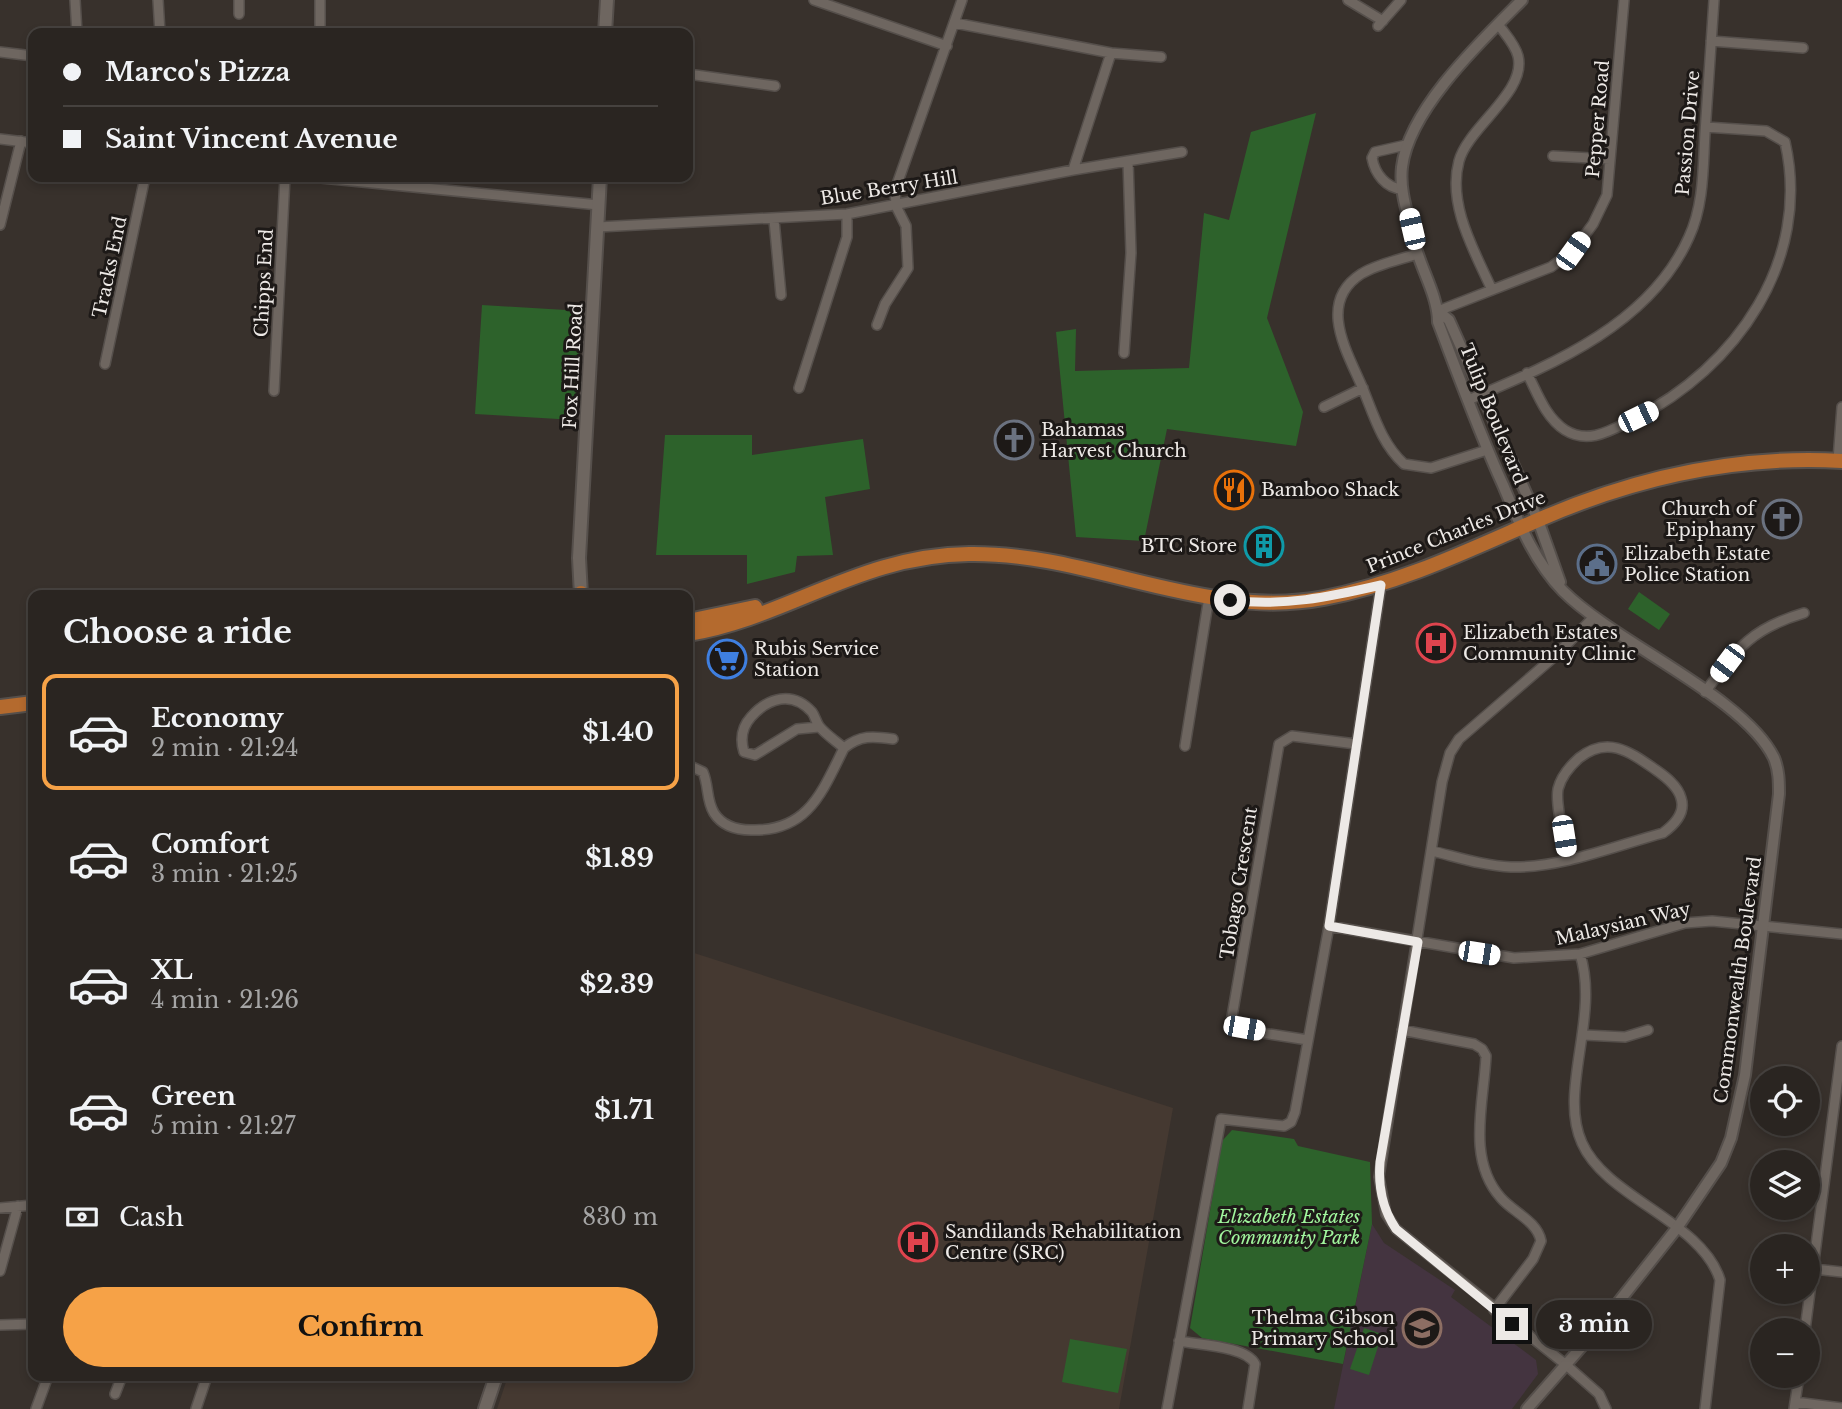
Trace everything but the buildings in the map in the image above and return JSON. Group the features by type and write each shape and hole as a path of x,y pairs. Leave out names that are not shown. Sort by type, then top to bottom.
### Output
{"highway":[{"name":"Prince Charles Drive","path":"693,633 735,622 863,571 900,561 969,554 1028,556 1209,597 1272,604 1325,598 1381,585 1538,520 1618,491 1689,471 1770,458 1840,460"},
{"name":"Prince Charles Drive","path":"693,620 797,597"},
{"path":"0,707 28,704"}],"main road":[{"path":"605,28 607,0"},
{"name":"Fox Hill Road","path":"579,590 600,182"},
{"path":"485,1409 494,1381"}],"street":[{"path":"75,0 78,28"},
{"path":"158,0 160,28"},
{"path":"239,0 239,14"},
{"path":"320,0 320,28"},
{"path":"814,0 947,46"},
{"path":"877,325 885,304 908,268 906,226 896,206 895,190 962,0"},
{"path":"1348,0 1380,24 1401,0"},
{"name":"Tulip Boulevard","path":"1521,528 1487,450 1438,323 1438,311 1417,254 1402,189 1406,145 1413,128 1432,99 1522,0"},
{"name":"Pepper Road","path":"1438,311 1551,267 1573,251 1593,225 1607,195 1624,0"},
{"name":"Passion Drive","path":"1468,400 1608,332 1634,311 1655,287 1689,237 1701,196 1714,0"},
{"path":"955,23 1111,54 1161,57"},
{"path":"1492,290 1459,208 1457,185 1462,151 1514,83 1519,66 1515,47 1498,24"},
{"path":"1711,41 1802,48"},
{"path":"0,52 28,55"},
{"path":"1073,170 1111,54"},
{"path":"693,75 775,86"},
{"path":"1527,373 1554,422 1567,431 1584,437 1601,435 1657,408 1706,372 1745,326 1777,270 1788,231 1789,160 1785,142 1766,131 1706,127"},
{"path":"0,139 28,142"},
{"path":"0,226 21,141"},
{"path":"1402,189 1392,188 1381,177 1372,158 1384,148 1406,145"},
{"name":"Blue Berry Hill","path":"598,227 774,220 847,214 1073,170 1182,152"},
{"path":"1553,156 1610,159"},
{"path":"1124,353 1131,253 1128,161"},
{"name":"Tracks End","path":"105,364 144,182"},
{"name":"Chipps End","path":"274,391 285,182"},
{"path":"368,182 599,205"},
{"path":"799,388 847,237 847,214"},
{"path":"774,220 781,295"},
{"path":"1417,254 1360,274 1341,297 1338,328 1383,436 1404,464 1431,468 1487,450"},
{"name":"Tulip Boulevard","path":"1438,311 1449,320 1480,395 1538,520"},
{"path":"1324,407 1363,388"},
{"path":"1840,460 1842,407"},
{"name":"Commonwealth Boulevard","path":"1538,520 1563,590"},
{"name":"Commonwealth Boulevard","path":"1521,528 1534,554 1563,590 1594,617 1705,692 1757,734 1774,760 1779,775 1765,925 1745,1075 1731,1138 1721,1163 1676,1228 1598,1328 1527,1409"},
{"path":"1167,1409 1221,1119 1284,1126 1292,1122 1295,1112 1329,926 1381,585"},
{"path":"1185,746 1209,597"},
{"path":"1705,692 1748,639 1772,622 1804,613"},
{"path":"1594,617 1555,656 1459,739 1450,753 1442,782 1380,1162 1381,1196 1386,1214 1396,1229 1494,1310 1565,1364 1599,1394 1606,1409"},
{"path":"819,727 797,729 755,755 744,752 742,745 746,723 764,703 774,698 789,699 805,706 813,713 819,727 844,748"},
{"name":"Tobago Crescent","path":"1308,1040 1230,1028 1279,744 1292,736 1356,744"},
{"path":"693,767 703,772 707,797 719,819 735,829 765,831 789,824 810,809 844,748 861,737 893,739"},
{"path":"1432,850 1482,864 1509,867 1568,859 1663,833 1675,825 1681,810 1682,799 1677,788 1655,769 1621,749 1604,746 1591,748 1564,775 1558,791 1568,859"},
{"name":"Malaysian Way","path":"1329,926 1514,958 1580,954 1685,922 1712,920 1842,934"},
{"path":"1580,954 1587,986 1575,1102 1583,1146 1611,1176 1706,1254 1716,1266 1720,1280 1705,1409"},
{"path":"1402,1030 1474,1044 1482,1048 1486,1056 1480,1136 1483,1169 1501,1199 1537,1230 1541,1241 1533,1259 1494,1310"},
{"path":"1584,1035 1625,1037 1648,1030"},
{"path":"1818,1234 1842,1046"},
{"path":"0,1208 28,1205"},
{"path":"0,1271 18,1206"},
{"path":"1820,1270 1842,1272"},
{"path":"0,1325 28,1324"},
{"path":"1179,1341 1243,1352 1252,1358 1255,1364 1248,1409"},
{"path":"36,1409 46,1381"},
{"path":"115,1394 120,1381"},
{"path":"196,1409 206,1381"},
{"path":"1794,1405 1842,1408"}],"shaded area":[{"name":"Sandilands Rehabilitation Centre (SRC)","path":"693,953 1173,1108 1119,1409 497,1409 506,1381 693,1381"},
{"name":"Thelma Gibson Primary School","path":"1372,1224 1384,1243 1455,1290 1451,1297 1536,1360 1538,1374 1512,1409 1334,1409"}],"green space":[{"path":"1316,113 1267,318 1303,412 1296,446 1167,429 1144,541 1076,537 1056,332 1076,329 1075,371 1189,368 1204,213 1229,220 1251,132"},
{"path":"482,305 582,311 575,420 475,414"},
{"path":"665,435 752,435 752,455 863,439 870,489 825,497 833,555 797,556 795,572 747,584 747,555 656,555"},
{"path":"1639,592 1670,614 1659,630 1628,609"},
{"name":"Elizabeth Estates Community Park","path":"1232,1130 1294,1139 1298,1146 1370,1162 1372,1224 1343,1364 1202,1338 1190,1328 1222,1141"},
{"path":"1364,1328 1382,1334 1369,1375 1350,1369"},
{"path":"1070,1339 1127,1349 1118,1393 1062,1382"}],"place":[{"name":"Bahamas Harvest Church","path":"1014,440"},
{"name":"Bamboo Shack","path":"1234,490"},
{"name":"Church of Epiphany","path":"1782,519"},
{"name":"BTC Store","path":"1264,546"},
{"name":"Elizabeth Estate Police Station","path":"1597,564"},
{"name":"Elizabeth Estates Community Clinic","path":"1436,643"},
{"name":"Rubis Service Station","path":"727,659"},
{"name":"Sandilands Rehabilitation Centre (SRC)","path":"918,1242"},
{"name":"Thelma Gibson Primary School","path":"1422,1328"}],"route":[{"path":"1230,600 1296,603 1381,585 1329,926 1418,942 1380,1162 1381,1196 1386,1214 1396,1229 1512,1324"}]}
